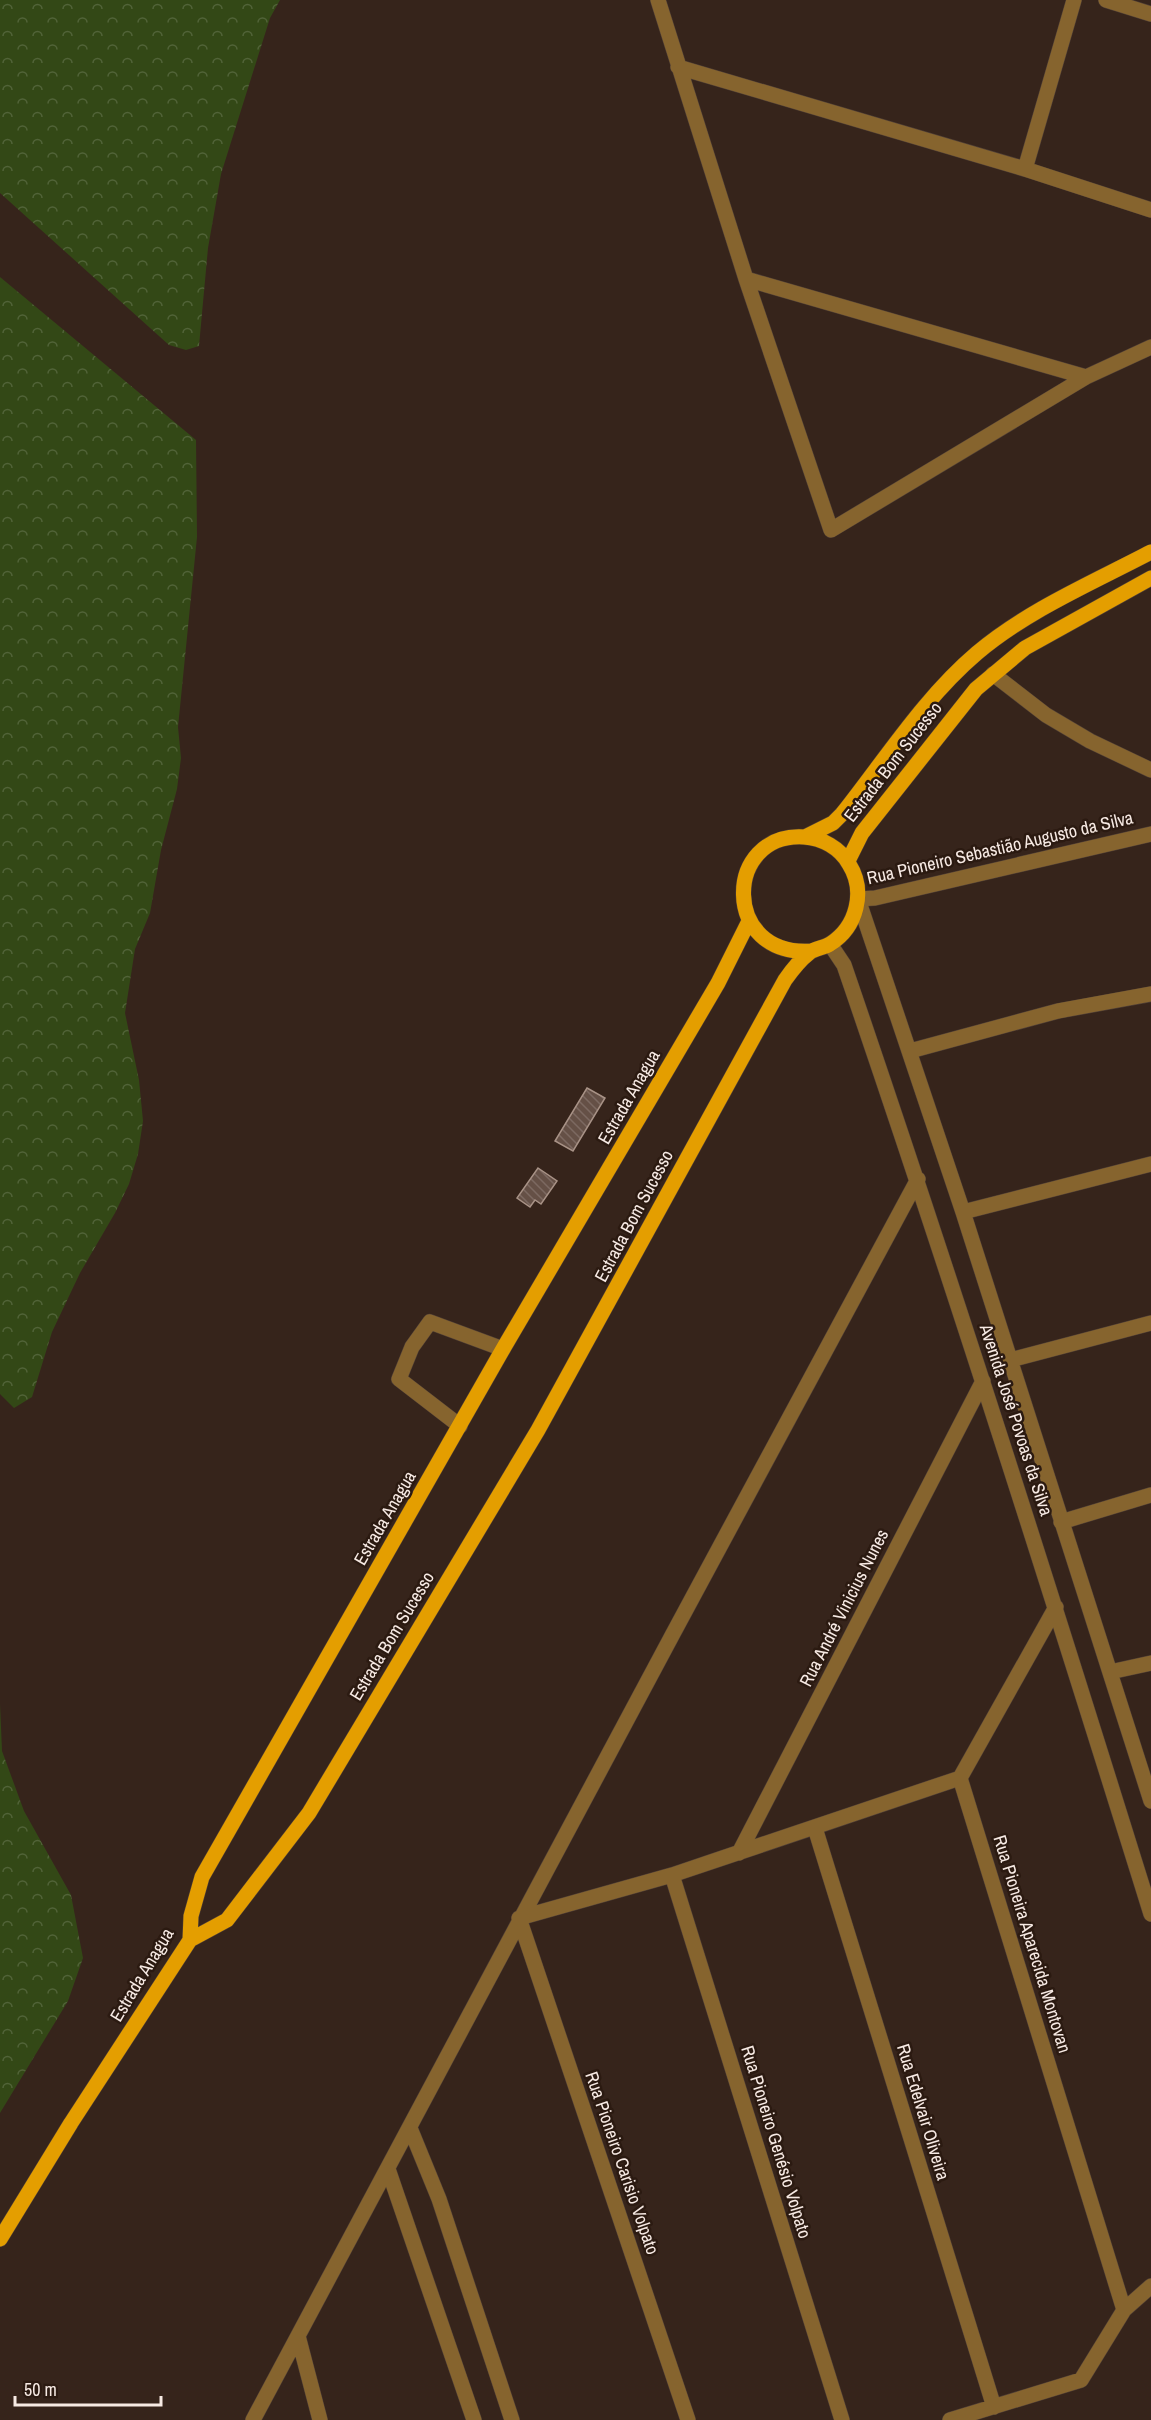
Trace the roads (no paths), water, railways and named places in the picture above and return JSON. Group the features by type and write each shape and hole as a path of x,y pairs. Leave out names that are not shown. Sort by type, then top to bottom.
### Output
{"main road":[{"name":"Estrada Bom Sucesso","path":"805,837 833,824 937,693 977,653 1036,612 1151,552"},
{"name":"Estrada Bom Sucesso","path":"848,861 862,833 976,689 1053,631 1151,578"},
{"path":"880,766 902,780"},
{"path":"812,951 782,949 769,943 749,921 742,895 748,868 766,848 778,841 805,837 829,844 848,861 854,873 858,898"},
{"name":"Estrada Bom Sucesso","path":"190,1940 227,1920 309,1813 538,1430 785,980 812,951 830,944 844,932 854,916 858,898"},
{"name":"Estrada Anagua","path":"0,2239 190,1940 191,1916 202,1877 503,1349 718,983 749,921"}],"street":[{"path":"658,0 746,279 831,530 1086,377 1151,347"},
{"path":"1025,169 1074,0"},
{"path":"1106,0 1151,14"},
{"path":"678,67 1025,169 1151,210"},
{"path":"746,279 1086,377"},
{"path":"993,674 1055,720 1090,741 1151,770"},
{"name":"Rua Pioneiro Sebastião Augusto da Silva","path":"858,898 875,898 1151,834"},
{"name":"Avenida José Povoas da Silva","path":"858,898 963,1212 1151,1801"},
{"name":"Avenida José Povoas da Silva","path":"830,944 844,965 918,1179 1056,1607 1151,1914"},
{"path":"910,1051 1058,1011 1151,994"},
{"path":"963,1212 1151,1164"},
{"path":"254,2420 519,1918 918,1179"},
{"path":"460,1426 399,1379 412,1347 430,1322 503,1349"},
{"path":"1010,1360 1151,1323"},
{"name":"Rua André Vinicius Nunes","path":"739,1853 983,1381"},
{"path":"1061,1522 1151,1495"},
{"path":"519,1918 672,1875 960,1778 1056,1607"},
{"path":"1110,1672 1151,1663"},
{"name":"Rua Pioneira Aparecida Montovan","path":"960,1778 1124,2310"},
{"name":"Rua Edelvair Oliveira","path":"815,1828 994,2407"},
{"name":"Rua Pioneiro Genésio Volpato","path":"672,1875 842,2420"},
{"name":"Rua Pioneiro Carisio Volpato","path":"519,1918 688,2420"},
{"path":"410,2128 440,2199 512,2420"},
{"path":"388,2169 474,2420"},
{"path":"951,2420 1081,2380 1124,2310 1151,2286"},
{"path":"298,2336 320,2420"}]}
